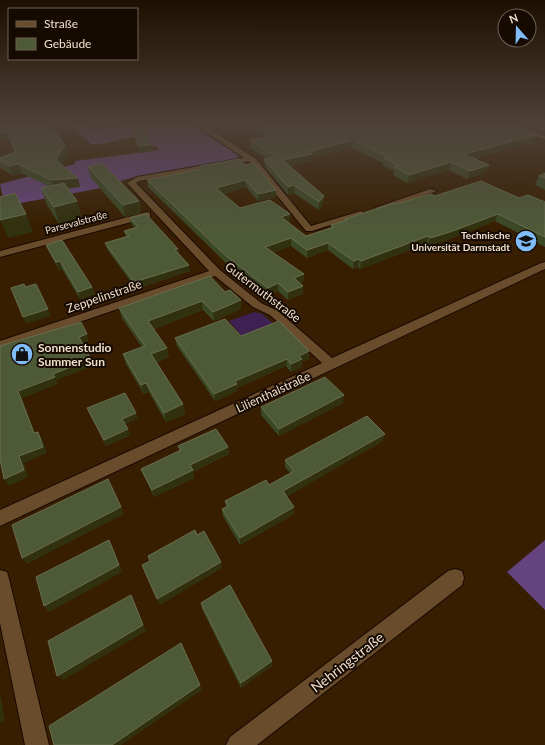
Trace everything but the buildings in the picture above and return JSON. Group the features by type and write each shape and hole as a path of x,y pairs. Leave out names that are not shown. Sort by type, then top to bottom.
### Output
{"street":[{"name":"Gutermuthstraße","path":"250,159 137,179 131,182 131,186 216,272 257,305 274,313 332,365"},
{"path":"250,159 309,229 325,226 433,191"},
{"name":"Parsevalstraße","path":"0,254 157,212"},
{"name":"Lilienthalstraße","path":"0,518 545,265"},
{"name":"Zeppelinstraße","path":"0,345 216,272"},
{"name":"Nehringstraße","path":"238,745 455,578"},
{"path":"0,579 37,745"}],"shaded area":[{"path":"92,159 235,159 138,176 120,181 123,184 5,206 0,184 75,164 75,161"},
{"path":"254,312 262,314 277,327 245,340 229,321"},
{"path":"545,540 545,610 507,572"}],"place":[{"name":"Technische Universität Darmstadt","path":"526,241"},
{"name":"Sonnenstudio Summer Sun","path":"22,354"}]}
